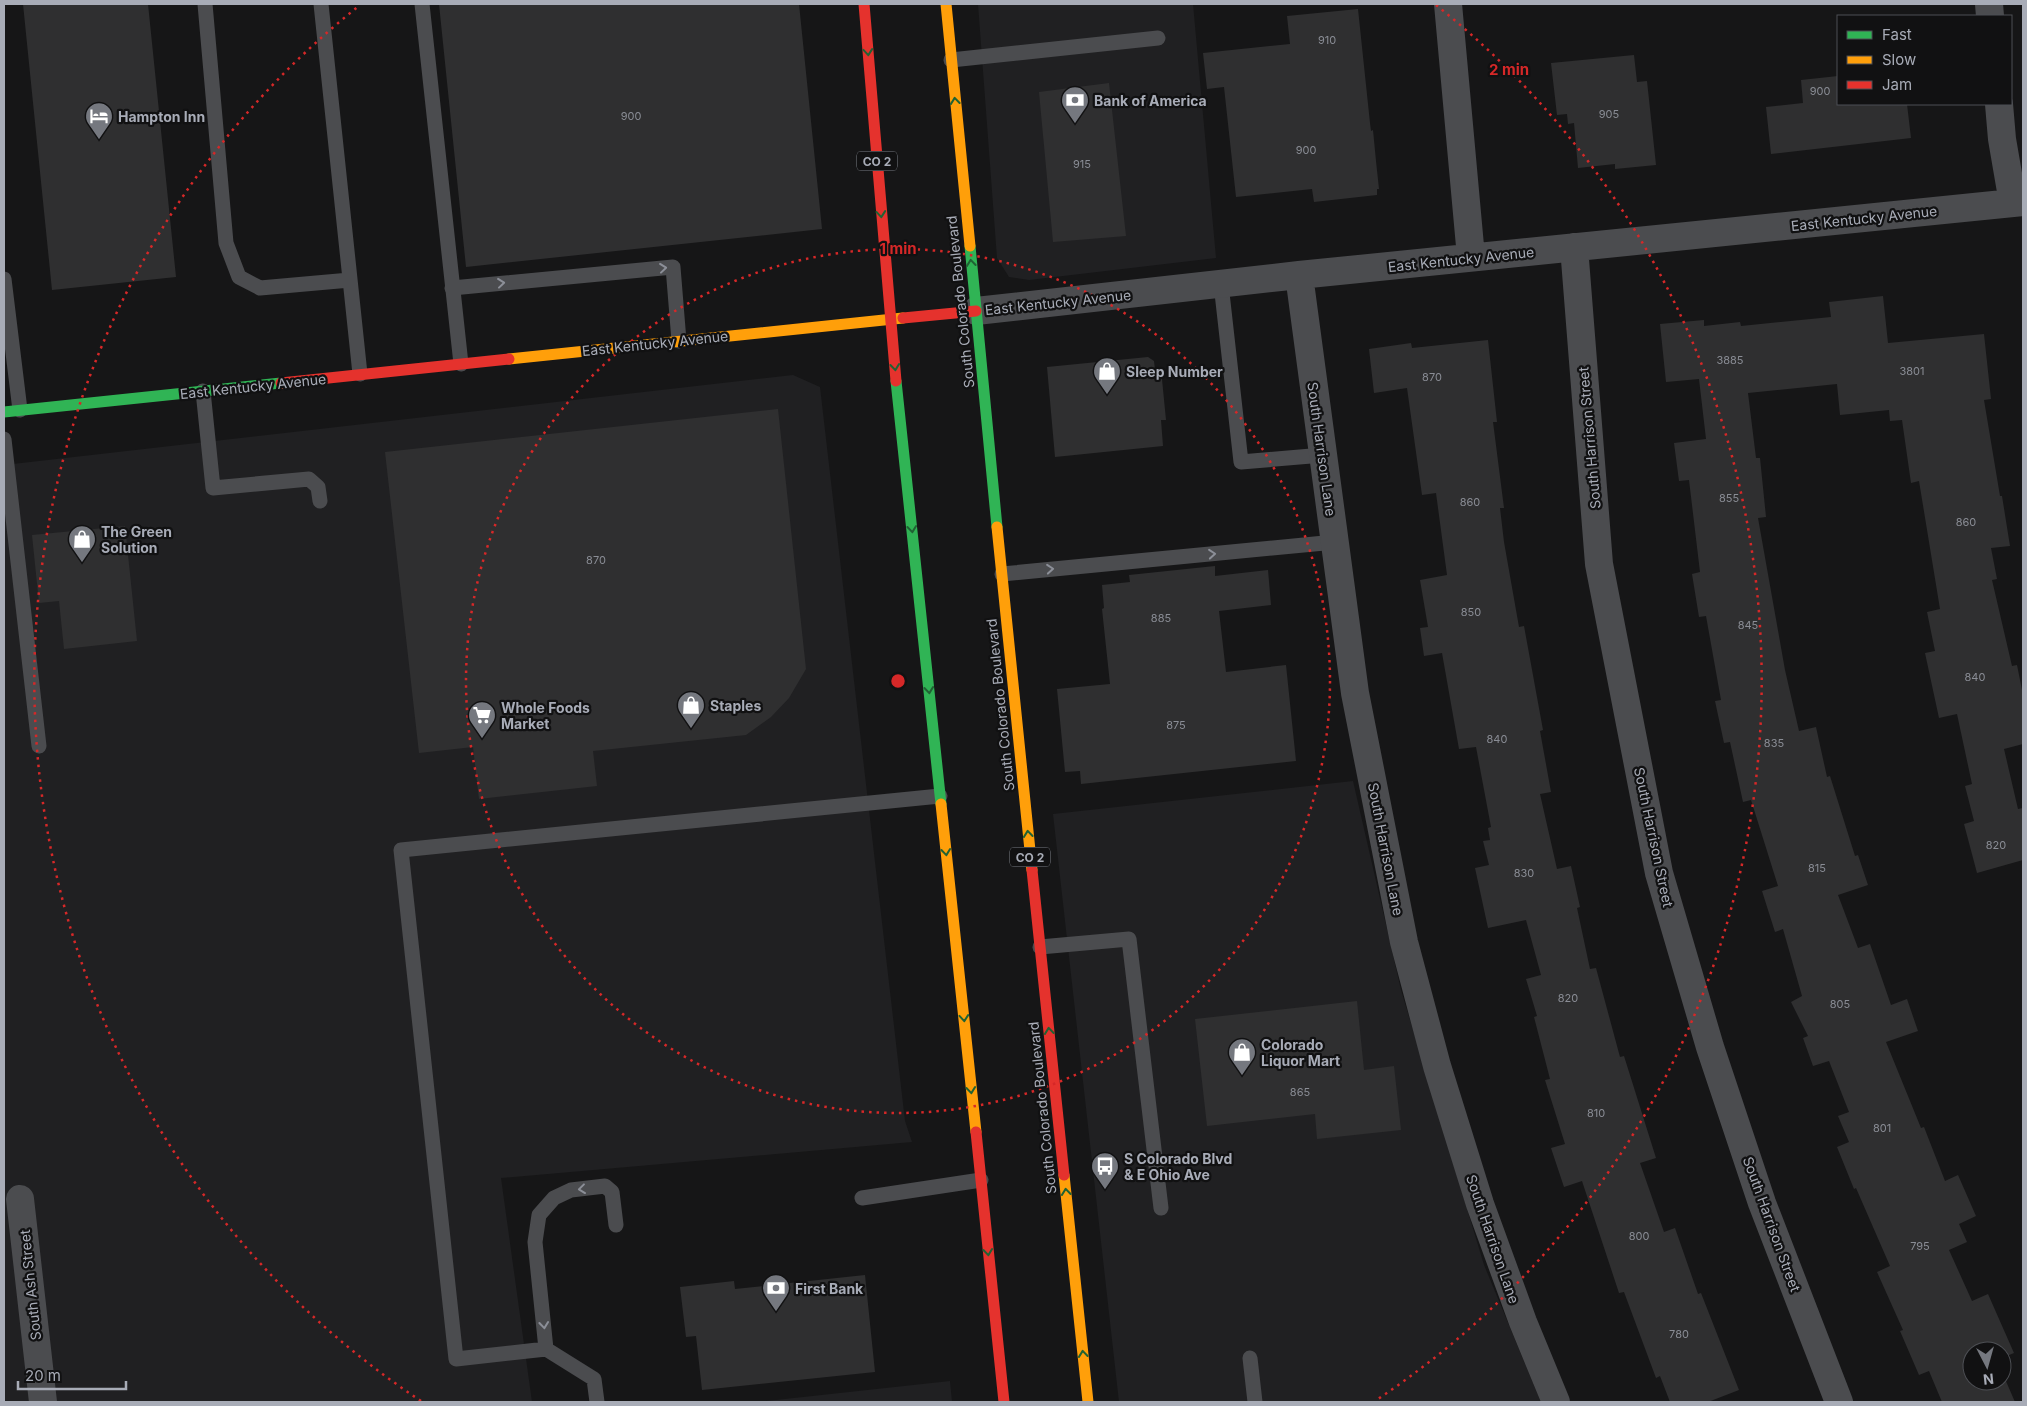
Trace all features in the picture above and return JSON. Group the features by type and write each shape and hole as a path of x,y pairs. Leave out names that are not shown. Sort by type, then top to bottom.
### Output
{"main road":[{"name":"CO 2","path":"864,4 890,318 1004,1402"},
{"name":"South Colorado Boulevard","path":"946,4 1002,574 1088,1402"},
{"name":"East Kentucky Avenue","path":"4,412 890,318 976,311"}],"street":[{"path":"1448,4 1471,258"},
{"path":"1999,105 2002,139 2018,202"},
{"name":"East Kentucky Avenue","path":"976,311 1299,275 2018,202"},
{"name":"South Harrison Street","path":"1574,247 1600,564 1659,872 1710,1047 1762,1203 1839,1402"},
{"name":"South Harrison Lane","path":"1299,275 1355,693 1406,947 1437,1066 1480,1204 1523,1322 1556,1402"},
{"name":"South Ash Street","path":"20,1198 43,1402"}],"lane":[{"path":"205,4 226,243 239,277 260,288 350,280"},
{"path":"321,4 360,374"},
{"path":"422,4 461,364"},
{"path":"951,60 1158,38"},
{"path":"452,288 673,267 679,341"},
{"path":"4,279 20,410"},
{"path":"1221,284 1241,462 1323,455"},
{"path":"203,391 213,488 309,479 318,487 320,502"},
{"path":"4,439 39,746"},
{"path":"1002,574 1334,542"},
{"path":"598,1402 594,1379 546,1349 456,1359 401,850 940,796"},
{"path":"1040,947 1129,938 1161,1208"},
{"path":"862,1198 981,1180"},
{"path":"546,1349 535,1242 539,1214 554,1198 571,1190 605,1186 612,1192 616,1225"},
{"path":"1250,1358 1255,1402"}],"shaded area":[{"path":"978,4 1193,4 1216,258 1029,280 1009,277 997,258"},
{"path":"793,375 820,387 905,1121 912,1142 501,1178 532,1402 4,1402 4,465"},
{"path":"1353,781 1401,990 1484,1265 1541,1402 1119,1402 1053,814"},
{"path":"950,1381 952,1402 757,1402"}],"building":[{"name":"Hampton Inn","path":"23,4 148,4 176,277 52,290"},
{"path":"439,4 799,4 822,229 466,267"},
{"path":"1358,9 1371,131 1373,130 1379,189 1377,189 1377,195 1314,202 1312,189 1236,197 1224,87 1207,89 1203,53 1290,44 1287,16"},
{"path":"1634,55 1637,82 1647,81 1656,165 1615,169 1615,164 1578,168 1574,123 1568,124 1567,114 1557,115 1551,63"},
{"path":"1837,76 1837,105 1907,105 1911,138 1771,154 1766,107 1803,103 1801,80"},
{"path":"1109,83 1126,236 1053,242 1039,92"},
{"path":"1883,296 1888,343 1984,334 1991,399 1984,400 2010,546 1991,548 1997,579 1992,580 2012,666 2017,665 2023,695 2023,744 2004,749 2018,809 2023,808 2023,860 1977,873 1964,824 1974,821 1965,786 1972,784 1957,714 1939,718 1925,653 1935,651 1927,612 1940,609 1919,481 1911,483 1902,420 1890,421 1889,410 1840,415 1837,384 1748,393 1756,458 1760,458 1766,517 1758,518 1785,670 1799,731 1816,727 1827,777 1830,776 1855,856 1858,855 1868,885 1838,895 1858,948 1870,944 1891,1005 1907,999 1918,1031 1886,1042 1921,1128 1924,1127 1945,1181 1958,1175 1976,1216 1959,1224 1967,1242 1949,1250 1972,1301 1988,1294 2009,1341 1962,1341 1962,1391 2010,1391 2015,1402 1942,1402 1929,1371 1919,1375 1900,1331 1903,1330 1877,1272 1890,1266 1856,1188 1854,1189 1837,1147 1849,1142 1838,1116 1849,1112 1829,1061 1813,1066 1803,1038 1808,1036 1791,1002 1802,996 1783,929 1775,932 1762,891 1778,886 1751,800 1743,802 1730,742 1724,743 1715,701 1721,700 1706,616 1699,617 1692,574 1700,572 1689,480 1679,481 1674,443 1706,439 1699,379 1666,382 1660,324 1704,320 1704,326 1740,322 1741,326 1831,317 1829,302"},
{"path":"1488,340 1497,422 1493,422 1504,508 1500,508 1504,542 1519,627 1524,626 1543,730 1540,731 1551,792 1540,794 1557,869 1571,866 1580,907 1577,908 1590,969 1596,968 1620,1057 1624,1056 1656,1158 1640,1163 1664,1232 1675,1228 1698,1294 1701,1293 1739,1390 1708,1402 1670,1402 1660,1376 1656,1378 1624,1292 1619,1293 1582,1181 1564,1187 1551,1148 1565,1144 1545,1080 1550,1079 1534,1017 1537,1016 1526,979 1541,975 1526,920 1488,928 1475,868 1489,865 1483,841 1490,840 1488,828 1491,827 1476,747 1459,749 1442,653 1424,656 1420,628 1428,627 1420,580 1447,575 1436,493 1422,495 1407,388 1374,393 1369,349 1411,343 1412,348"},
{"name":"Sleep Number","path":"1148,357 1154,361 1155,370 1161,369 1166,420 1161,420 1163,446 1055,457 1047,367"},
{"path":"778,409 806,669 789,698 771,717 746,735 593,751 597,786 479,799 473,747 419,753 385,452"},
{"name":"The Green Solution","path":"125,526 137,641 64,649 59,601 39,603 32,535"},
{"path":"1215,566 1215,576 1268,570 1271,605 1219,611 1226,672 1286,665 1296,761 1081,784 1080,771 1065,772 1057,689 1110,684 1102,609 1104,608 1102,585 1130,582 1129,575"},
{"path":"1357,1001 1364,1070 1394,1066 1401,1130 1317,1139 1315,1114 1207,1126 1195,1019"},
{"name":"First Bank","path":"865,1275 875,1372 702,1390 696,1336 686,1337 680,1287 734,1281 735,1289"}],"traffic: fast":[{"path":"970,246 997,527"},
{"path":"896,381 941,804"},
{"path":"4,412 281,383"}],"traffic: slow":[{"path":"946,4 970,246"},
{"path":"509,359 903,318"},
{"path":"997,527 1032,870"},
{"path":"941,804 976,1132"},
{"path":"1064,1175 1088,1402"}],"traffic: jam":[{"path":"864,4 896,381"},
{"path":"903,318 976,311"},
{"path":"281,383 509,359"},
{"path":"1032,870 1064,1175"},
{"path":"976,1132 1004,1402"}],"place":[{"name":"Bank of America","path":"1075,124"},
{"name":"Hampton Inn","path":"99,140"},
{"name":"Sleep Number","path":"1107,395"},
{"name":"The Green Solution","path":"82,563"},
{"name":"Staples","path":"691,729"},
{"name":"Whole Foods Market","path":"482,739"},
{"name":"Colorado Liquor Mart","path":"1242,1076"},
{"name":"S Colorado Blvd & E Ohio Ave","path":"1105,1190"},
{"name":"First Bank","path":"776,1312"}]}
